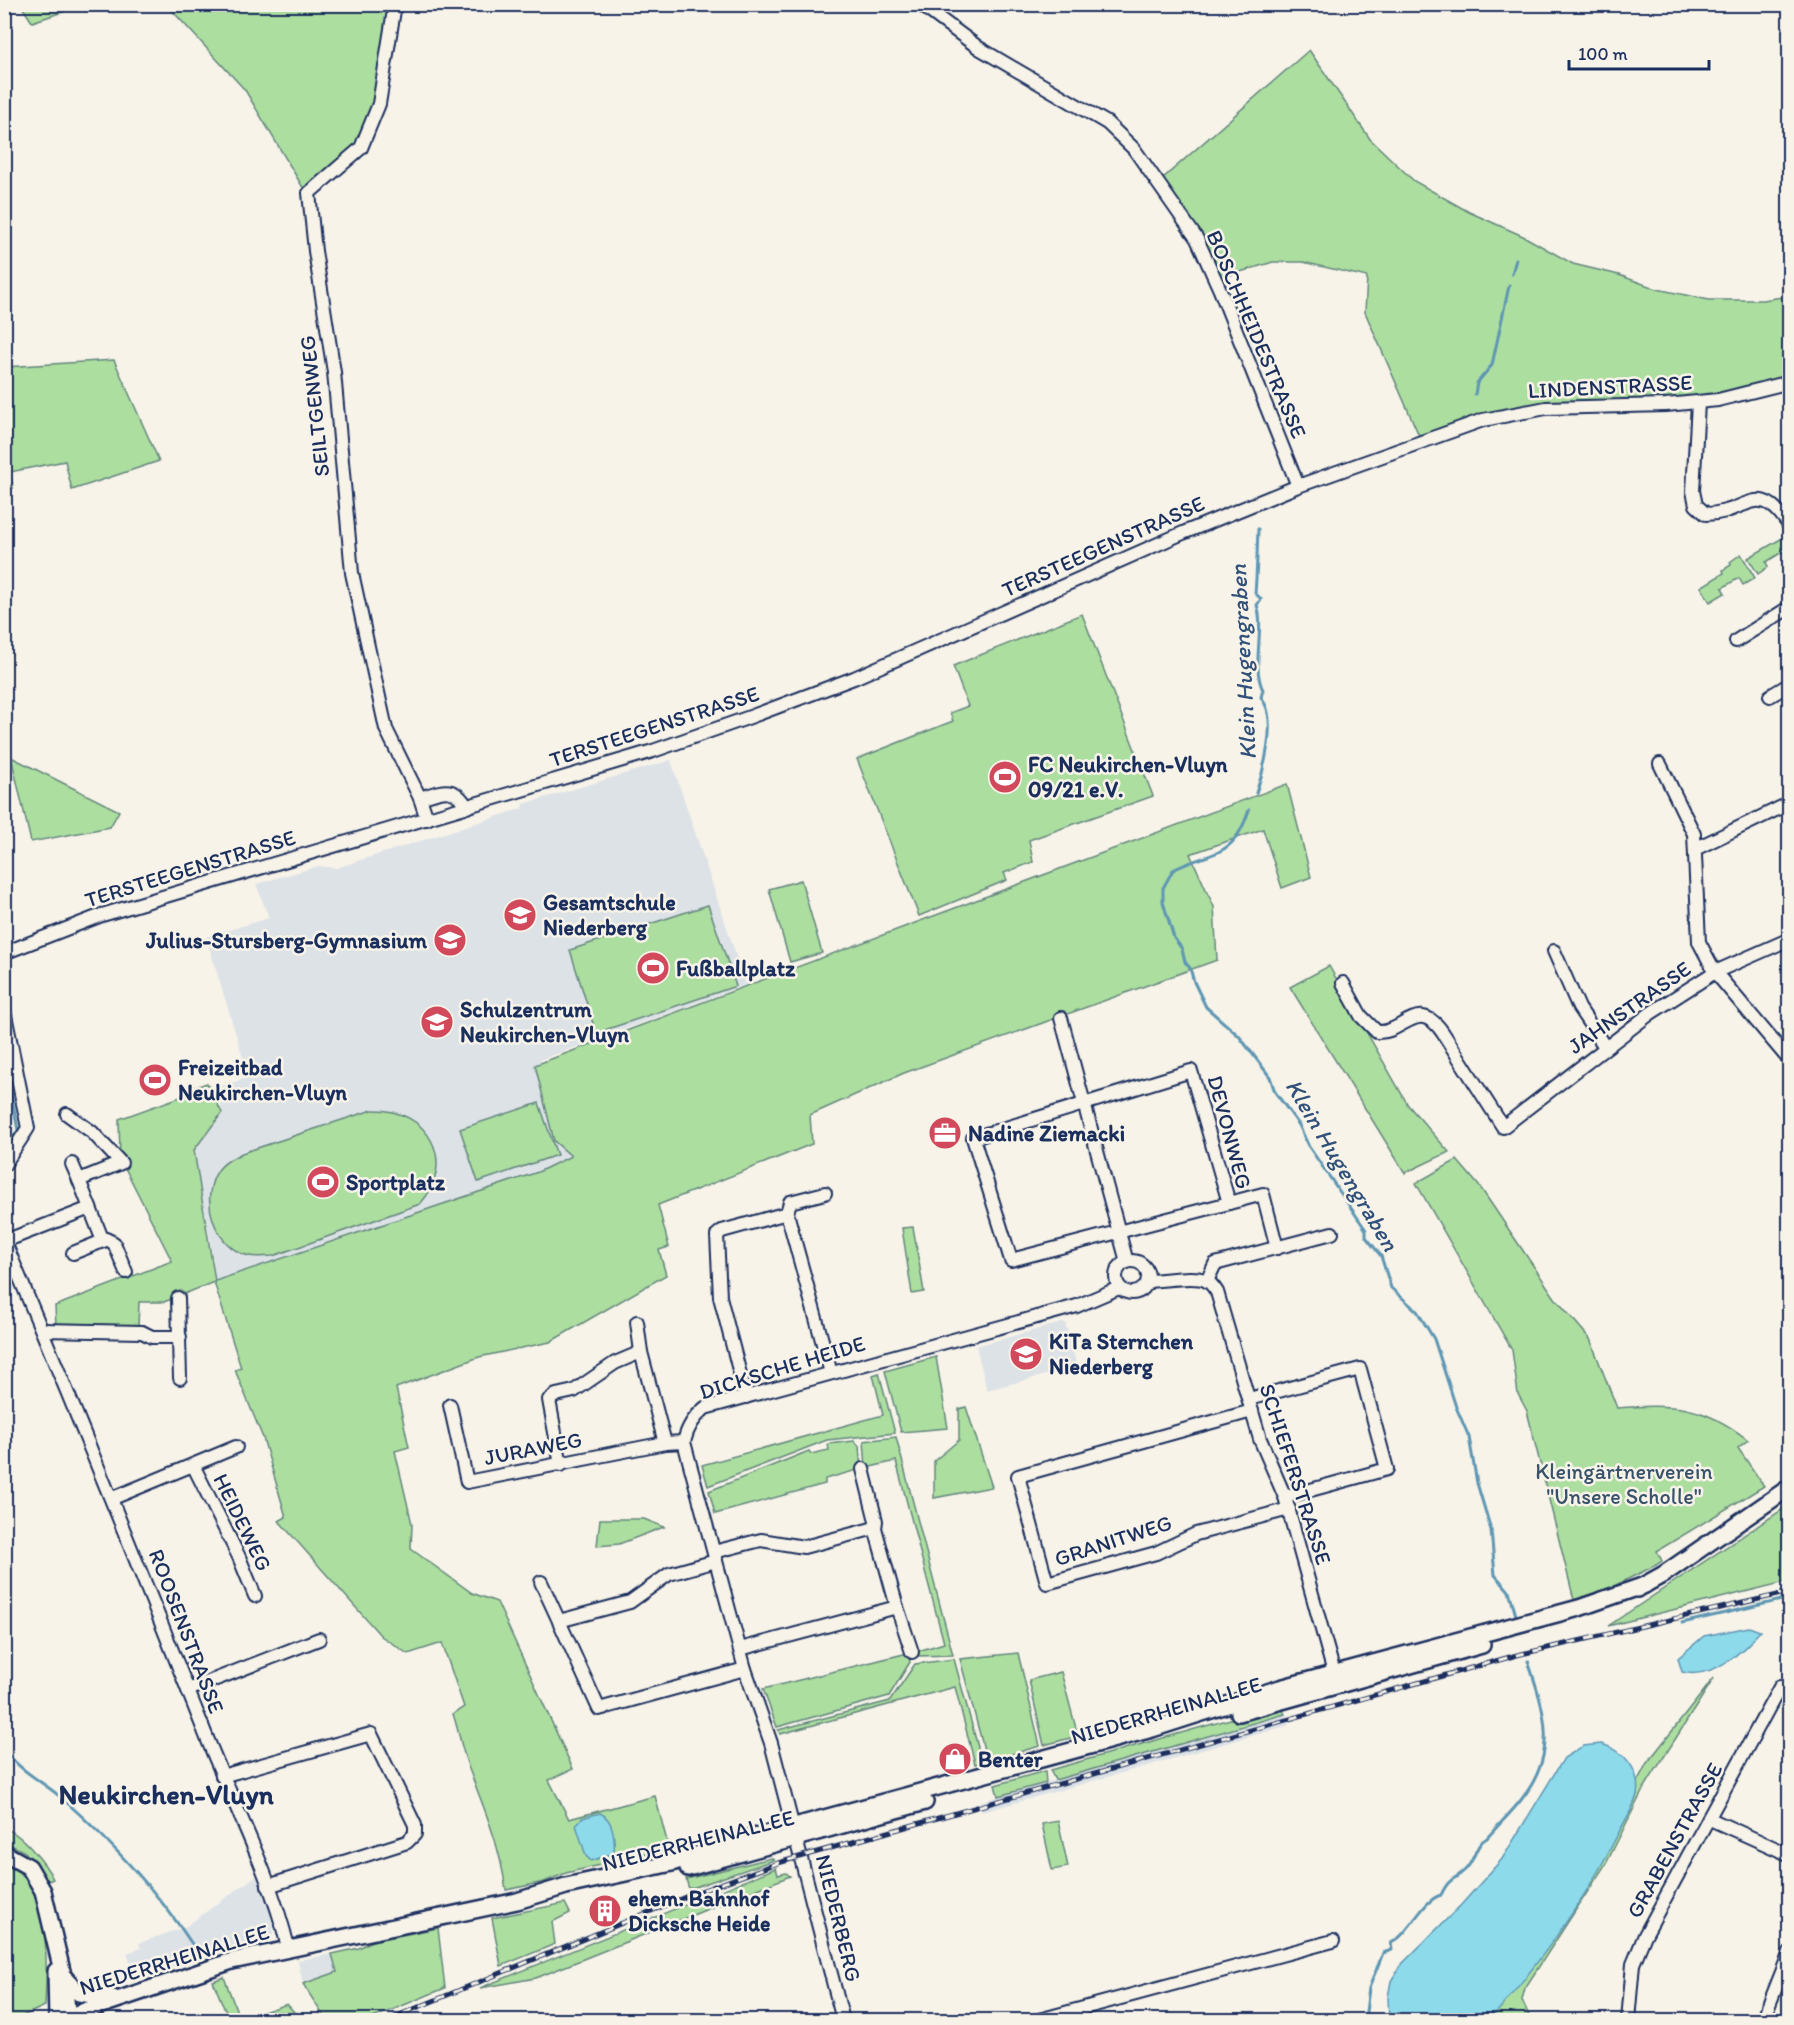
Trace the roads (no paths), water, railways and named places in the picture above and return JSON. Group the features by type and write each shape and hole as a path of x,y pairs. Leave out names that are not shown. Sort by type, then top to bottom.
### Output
{"main road":[{"name":"NIEDERRHEINALLEE","path":"63,2020 119,1998 221,1964 288,1947 517,1901 566,1886 795,1833 1579,1608 1645,1585 1790,1487"},
{"path":"4,1853 29,1868 44,1891 57,1956 63,2020"},
{"path":"57,1956 63,1975 63,2020"},
{"path":"63,1975 79,1993 119,1998"}],"street":[{"name":"SEILTGENWEG","path":"395,4 379,104 361,148 309,193 334,372 352,573 386,729 420,798 427,819"},
{"name":"BOSCHHEIDESTRASSE","path":"920,4 979,48 1107,123 1134,149 1197,239 1220,290 1298,486"},
{"name":"LINDENSTRASSE","path":"1298,486 1421,441 1513,413 1546,408 1698,403 1752,393 1790,382"},
{"path":"1698,403 1693,491 1696,505 1706,514 1718,514 1754,501 1766,500 1774,506 1790,527"},
{"name":"TERSTEEGENSTRASSE","path":"4,954 102,915 652,751 854,678 1183,533 1298,486"},
{"path":"1736,641 1790,607"},
{"path":"1770,696 1790,684"},
{"path":"1660,764 1694,834 1697,848 1699,942 1716,972 1788,1055"},
{"path":"420,798 450,791 460,795 467,807"},
{"path":"1697,848 1790,803"},
{"name":"JAHNSTRASSE","path":"1343,982 1361,1016 1377,1032 1392,1030 1406,1019 1416,1017 1431,1019 1443,1033 1503,1127 1651,1013 1716,972 1790,939"},
{"path":"1554,951 1579,1008 1605,1047"},
{"path":"4,1010 28,1128 4,1165"},
{"path":"1062,1018 1127,1262"},
{"name":"DEVONWEG","path":"1191,1071 1229,1203 1011,1260 973,1138 1084,1102 1191,1071"},
{"path":"67,1114 92,1132 121,1163 79,1180"},
{"path":"72,1164 103,1241"},
{"path":"825,1192 790,1202 787,1213 831,1373"},
{"path":"1229,1203 1263,1194 1277,1248"},
{"name":"ROOSENSTRASSE","path":"90,1208 5,1240 113,1498 222,1776 268,1886 288,1947"},
{"path":"746,1397 720,1297 717,1235 723,1231 787,1213"},
{"path":"1127,1262 1143,1265 1148,1281 1168,1282 1194,1278 1207,1281 1215,1264 1332,1233"},
{"path":"73,1253 106,1239 114,1243 126,1272"},
{"path":"1119,1288 1116,1273 1127,1262"},
{"name":"DICKSCHE HEIDE","path":"684,1442 692,1422 705,1408 1077,1306 1119,1288 1133,1294 1143,1290 1148,1281"},
{"name":"SCHIEFERSTRASSE","path":"1207,1281 1218,1292 1260,1439 1287,1503 1336,1679"},
{"path":"178,1298 180,1378"},
{"path":"637,1322 641,1352 665,1443"},
{"path":"43,1330 142,1332 152,1337 180,1337"},
{"path":"561,1465 549,1400 556,1395 574,1391 615,1363 641,1352"},
{"path":"1251,1405 1360,1369 1387,1469 1287,1503"},
{"name":"JURAWEG","path":"450,1405 467,1482 665,1443 684,1442"},
{"name":"GRANITWEG","path":"1251,1405 1018,1476 1047,1583 1156,1553 1196,1534 1287,1503"},
{"path":"684,1442 744,1669 771,1743 795,1833"},
{"path":"113,1498 236,1447"},
{"name":"HEIDEWEG","path":"192,1465 239,1557 255,1596"},
{"path":"863,1470 876,1521 875,1528 912,1652"},
{"path":"559,1621 630,1602 669,1574 761,1539 804,1547 875,1528"},
{"path":"541,1582 599,1710 744,1669"},
{"path":"740,1649 897,1607"},
{"path":"188,1690 320,1639"},
{"name":"GRABENSTRASSE","path":"1629,2020 1633,1964 1637,1954 1710,1819 1785,1688"},
{"path":"222,1776 371,1734 415,1825 415,1834 407,1842 268,1886"},
{"path":"1710,1819 1790,1855"},
{"name":"NIEDERBERG","path":"795,1833 843,2020"},
{"path":"1039,2020 1333,1941"},
{"path":"1763,2020 1790,1952"}],"water":[{"path":"1749,1627 1760,1631 1726,1662 1704,1672 1682,1672 1678,1658 1704,1636"},
{"path":"1601,1744 1617,1751 1629,1762 1638,1786 1636,1800 1592,1882 1526,1976 1490,2020 1389,2020 1388,1997 1391,1981 1400,1966 1461,1905 1502,1859 1564,1758 1583,1746"},
{"path":"600,1813 611,1825 614,1836 614,1853 591,1861 586,1856 576,1825 582,1818"}],"waterway":[{"path":"1512,274 1516,259"},
{"path":"1475,394 1477,383 1492,365 1509,286"},
{"name":"Klein Hugengraben","path":"1256,793 1265,762 1269,736 1268,713 1261,697 1263,690 1258,670 1260,625 1257,605 1261,599 1255,593 1258,529"},
{"name":"Klein Hugengraben","path":"1249,810 1243,826 1228,846 1173,870 1163,888 1163,902 1174,938 1182,949 1185,962 1190,968 1206,1007 1239,1036 1270,1077 1275,1092 1299,1125 1309,1147 1366,1230 1366,1237 1381,1256 1391,1288 1417,1311 1434,1339 1456,1407 1469,1437 1477,1483 1491,1530 1495,1575 1509,1591 1517,1619"},
{"path":"4,1058 18,1130 4,1150"},
{"path":"1682,1623 1790,1598"},
{"path":"1365,2020 1369,1988 1383,1953 1392,1950 1391,1943 1398,1939 1428,1903 1441,1895 1450,1882 1468,1866 1480,1844 1517,1805 1533,1783 1541,1766 1545,1732 1543,1715 1528,1661"},
{"path":"4,1748 16,1763 56,1793 99,1832 164,1904 192,1944"}],"railway":[{"path":"387,2020 695,1893 778,1863 1517,1655 1790,1592"}],"place":[{"name":"FC Neukirchen-Vluyn 09/21 e.V.","path":"1005,777"},
{"name":"Gesamtschule Niederberg","path":"520,915"},
{"name":"Julius-Stursberg-Gymnasium","path":"450,940"},
{"name":"Fußballplatz","path":"653,968"},
{"name":"Schulzentrum Neukirchen-Vluyn","path":"437,1022"},
{"name":"Freizeitbad Neukirchen-Vluyn","path":"155,1080"},
{"name":"Nadine Ziemacki","path":"945,1133"},
{"name":"Sportplatz","path":"323,1182"},
{"name":"KiTa Sternchen Niederberg","path":"1026,1354"},
{"name":"Benter","path":"955,1759"},
{"name":"ehem. Bahnhof Dicksche Heide","path":"605,1911"}],"district":[{"name":"Neukirchen-Vluyn","path":"166,1794"}],"park label":[{"name":"Kleingärtnerverein \"Unsere Scholle\"","path":"1624,1484"}]}
